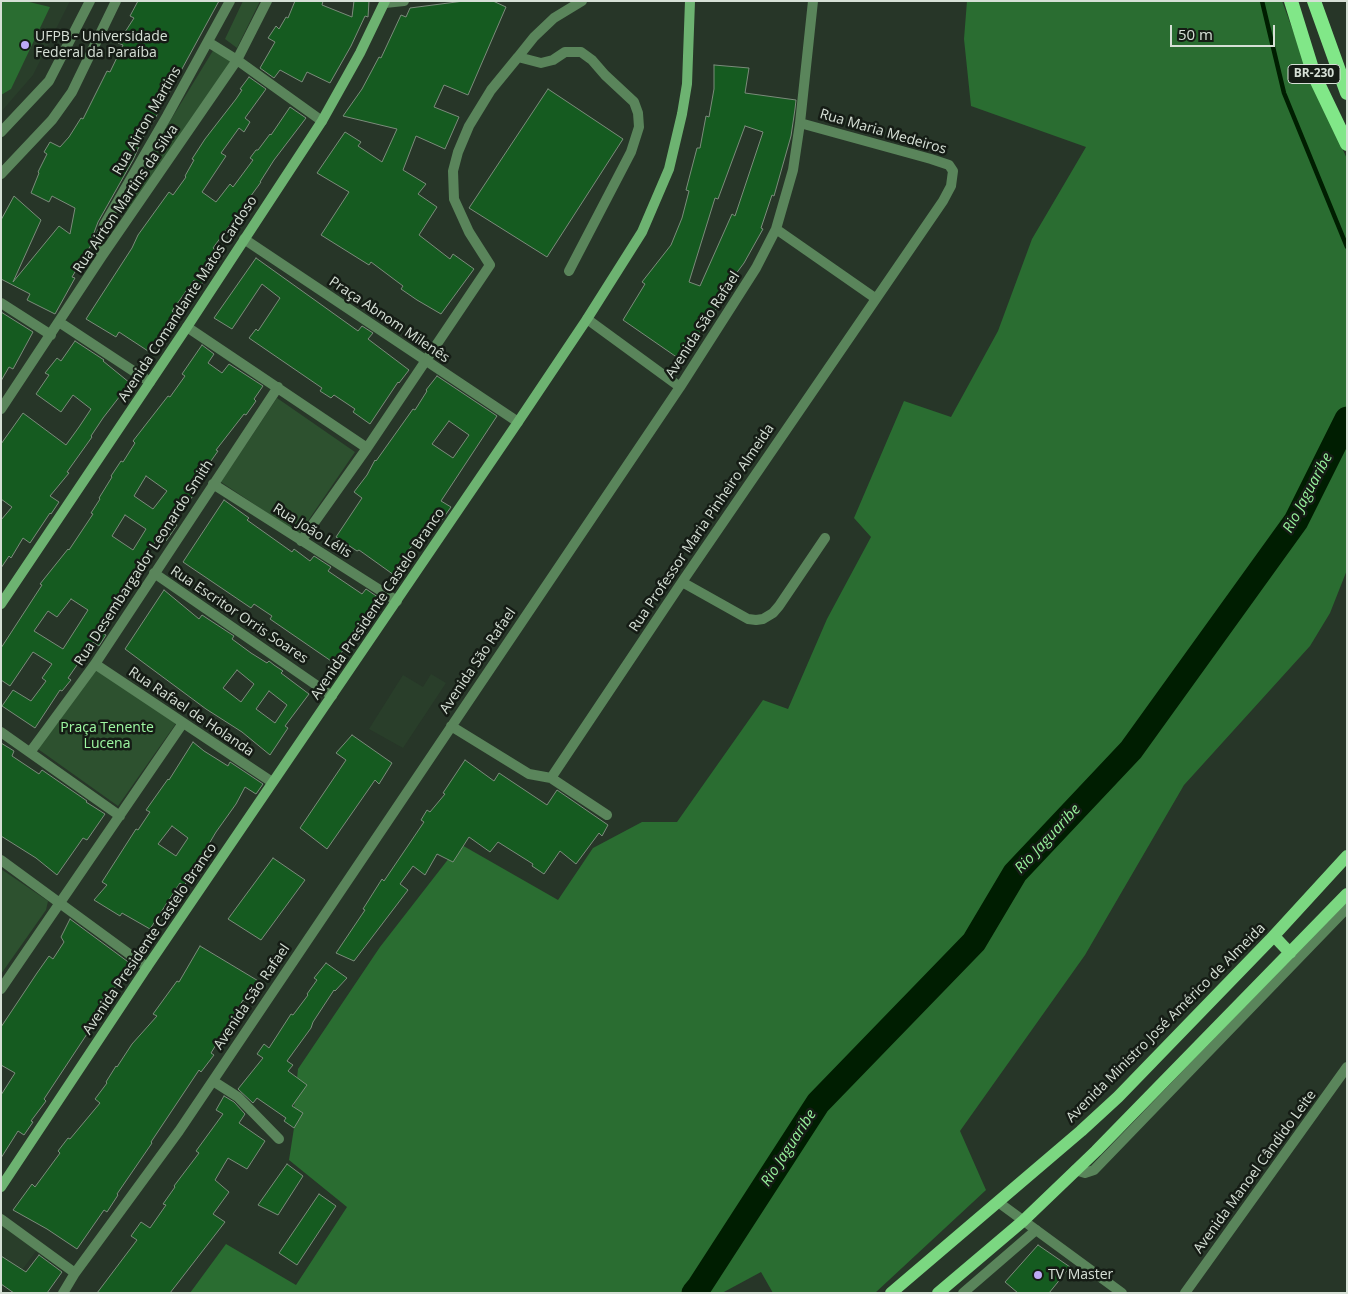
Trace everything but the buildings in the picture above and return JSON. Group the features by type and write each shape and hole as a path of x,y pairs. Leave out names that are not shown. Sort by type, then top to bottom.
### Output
{"highway":[{"name":"BR-230","path":"1290,1 1314,74 1347,144"},
{"name":"BR-230","path":"1314,1 1347,94"}],"main road":[{"name":"Avenida Presidente Castelo Branco","path":"1,1187 147,966 518,422 642,232 669,169 687,84 690,1"},
{"name":"Avenida Comandante Matos Cardoso","path":"1,604 187,327 322,121 360,53 385,2"},
{"name":"Avenida Ministro José Américo de Almeida","path":"893,1291 1118,1097 1274,936 1347,856"},
{"path":"938,1293 1023,1221 1135,1112 1347,894"},
{"path":"1274,936 1290,953"}],"street":[{"path":"1,132 50,81 90,1"},
{"path":"1,174 52,120 72,92 116,1"},
{"name":"Rua Airton Martins","path":"102,256 98,243 104,225 230,1"},
{"name":"Rua Airton Martins da Silva","path":"1,409 102,256 237,60 267,1"},
{"path":"385,2 404,1"},
{"path":"300,541 367,448 490,265 469,232 454,199 453,171 458,152 469,126 491,90 534,37 554,18 582,1"},
{"name":"Avenida São Rafael","path":"63,1293 75,1273 179,1131 213,1081 680,387 756,268 776,230 793,170 813,1"},
{"path":"208,42 237,60 322,121"},
{"path":"518,57 541,63 553,60 565,52 581,52 592,60 634,102 638,113 639,127 632,152 569,271"},
{"name":"Rua Maria Medeiros","path":"800,123 931,158 949,165 954,171 953,178 943,201"},
{"name":"Rua Professor Maria Pinheiro Almeida","path":"551,778 682,582 943,201"},
{"path":"776,230 875,298"},
{"name":"Praça Abnom Milenês","path":"244,240 518,422"},
{"path":"1,303 51,335"},
{"path":"587,319 680,387"},
{"path":"59,322 150,382"},
{"path":"187,327 367,448"},
{"name":"Rua Desembargador Leonardo Smith","path":"31,751 95,664 212,484 278,387"},
{"name":"Rua João Lélis","path":"212,484 397,601"},
{"path":"682,582 748,619 763,619 773,613 779,606 825,538"},
{"name":"Rua Escritor Orris Soares","path":"154,574 332,696"},
{"name":"Rua Rafael de Holanda","path":"95,664 272,782"},
{"path":"1,989 183,722"},
{"path":"451,726 529,774 551,778 607,815"},
{"path":"1,732 31,751 120,816"},
{"path":"1,860 147,966"},
{"path":"1075,1170 1085,1173 1094,1170 1347,908"},
{"name":"Avenida Manoel Cândido Leite","path":"1185,1293 1347,1067"},
{"path":"213,1081 242,1101 279,1139"},
{"path":"998,1202 1122,1293"},
{"path":"1,1219 75,1273"},
{"path":"963,1293 1036,1230"}],"shaded area":[{"name":"UFPB - Universidade Federal da Paraíba","path":"1,1 70,1 33,75 1,112"},
{"path":"431,674 446,683 403,748 369,729 403,675 423,687"},
{"path":"3,1225 37,1250 22,1270 1,1256 1,1227"}],"green space":[{"name":"UFPB - Universidade Federal da Paraíba","path":"1,1 25,1 50,7 11,89 1,95"},
{"path":"243,1 260,1 237,48 225,39"},
{"path":"967,1 1282,1 1302,55 1347,159 1347,570 1330,613 1310,646 1184,785 1085,955 960,1131 986,1190 875,1293 773,1293 761,1272 722,1293 190,1293 226,1244 296,1285 347,1207 289,1160 294,1128 298,1069 380,947 460,844 558,900 593,848 642,822 677,822 763,700 788,709 827,619 871,537 854,518 904,401 951,417 998,331 1032,239 1086,147 971,106 964,39"},
{"path":"214,49 233,62 129,211 122,206 167,126"},
{"path":"277,398 355,452 299,534 221,482"},
{"name":"Praça Tenente Lucena","path":"95,664 177,722 118,806 38,749"},
{"path":"1,869 48,901 46,910 1,974"}],"waterway":[{"path":"1262,1 1284,93 1347,247"},
{"name":"Rio Jaguaribe","path":"694,1293 818,1103 974,942 1015,873 1131,750 1296,521 1347,419"}],"place":[{"name":"UFPB - Universidade Federal da Paraíba","path":"25,45"},
{"name":"TV Master","path":"1038,1275"}]}
